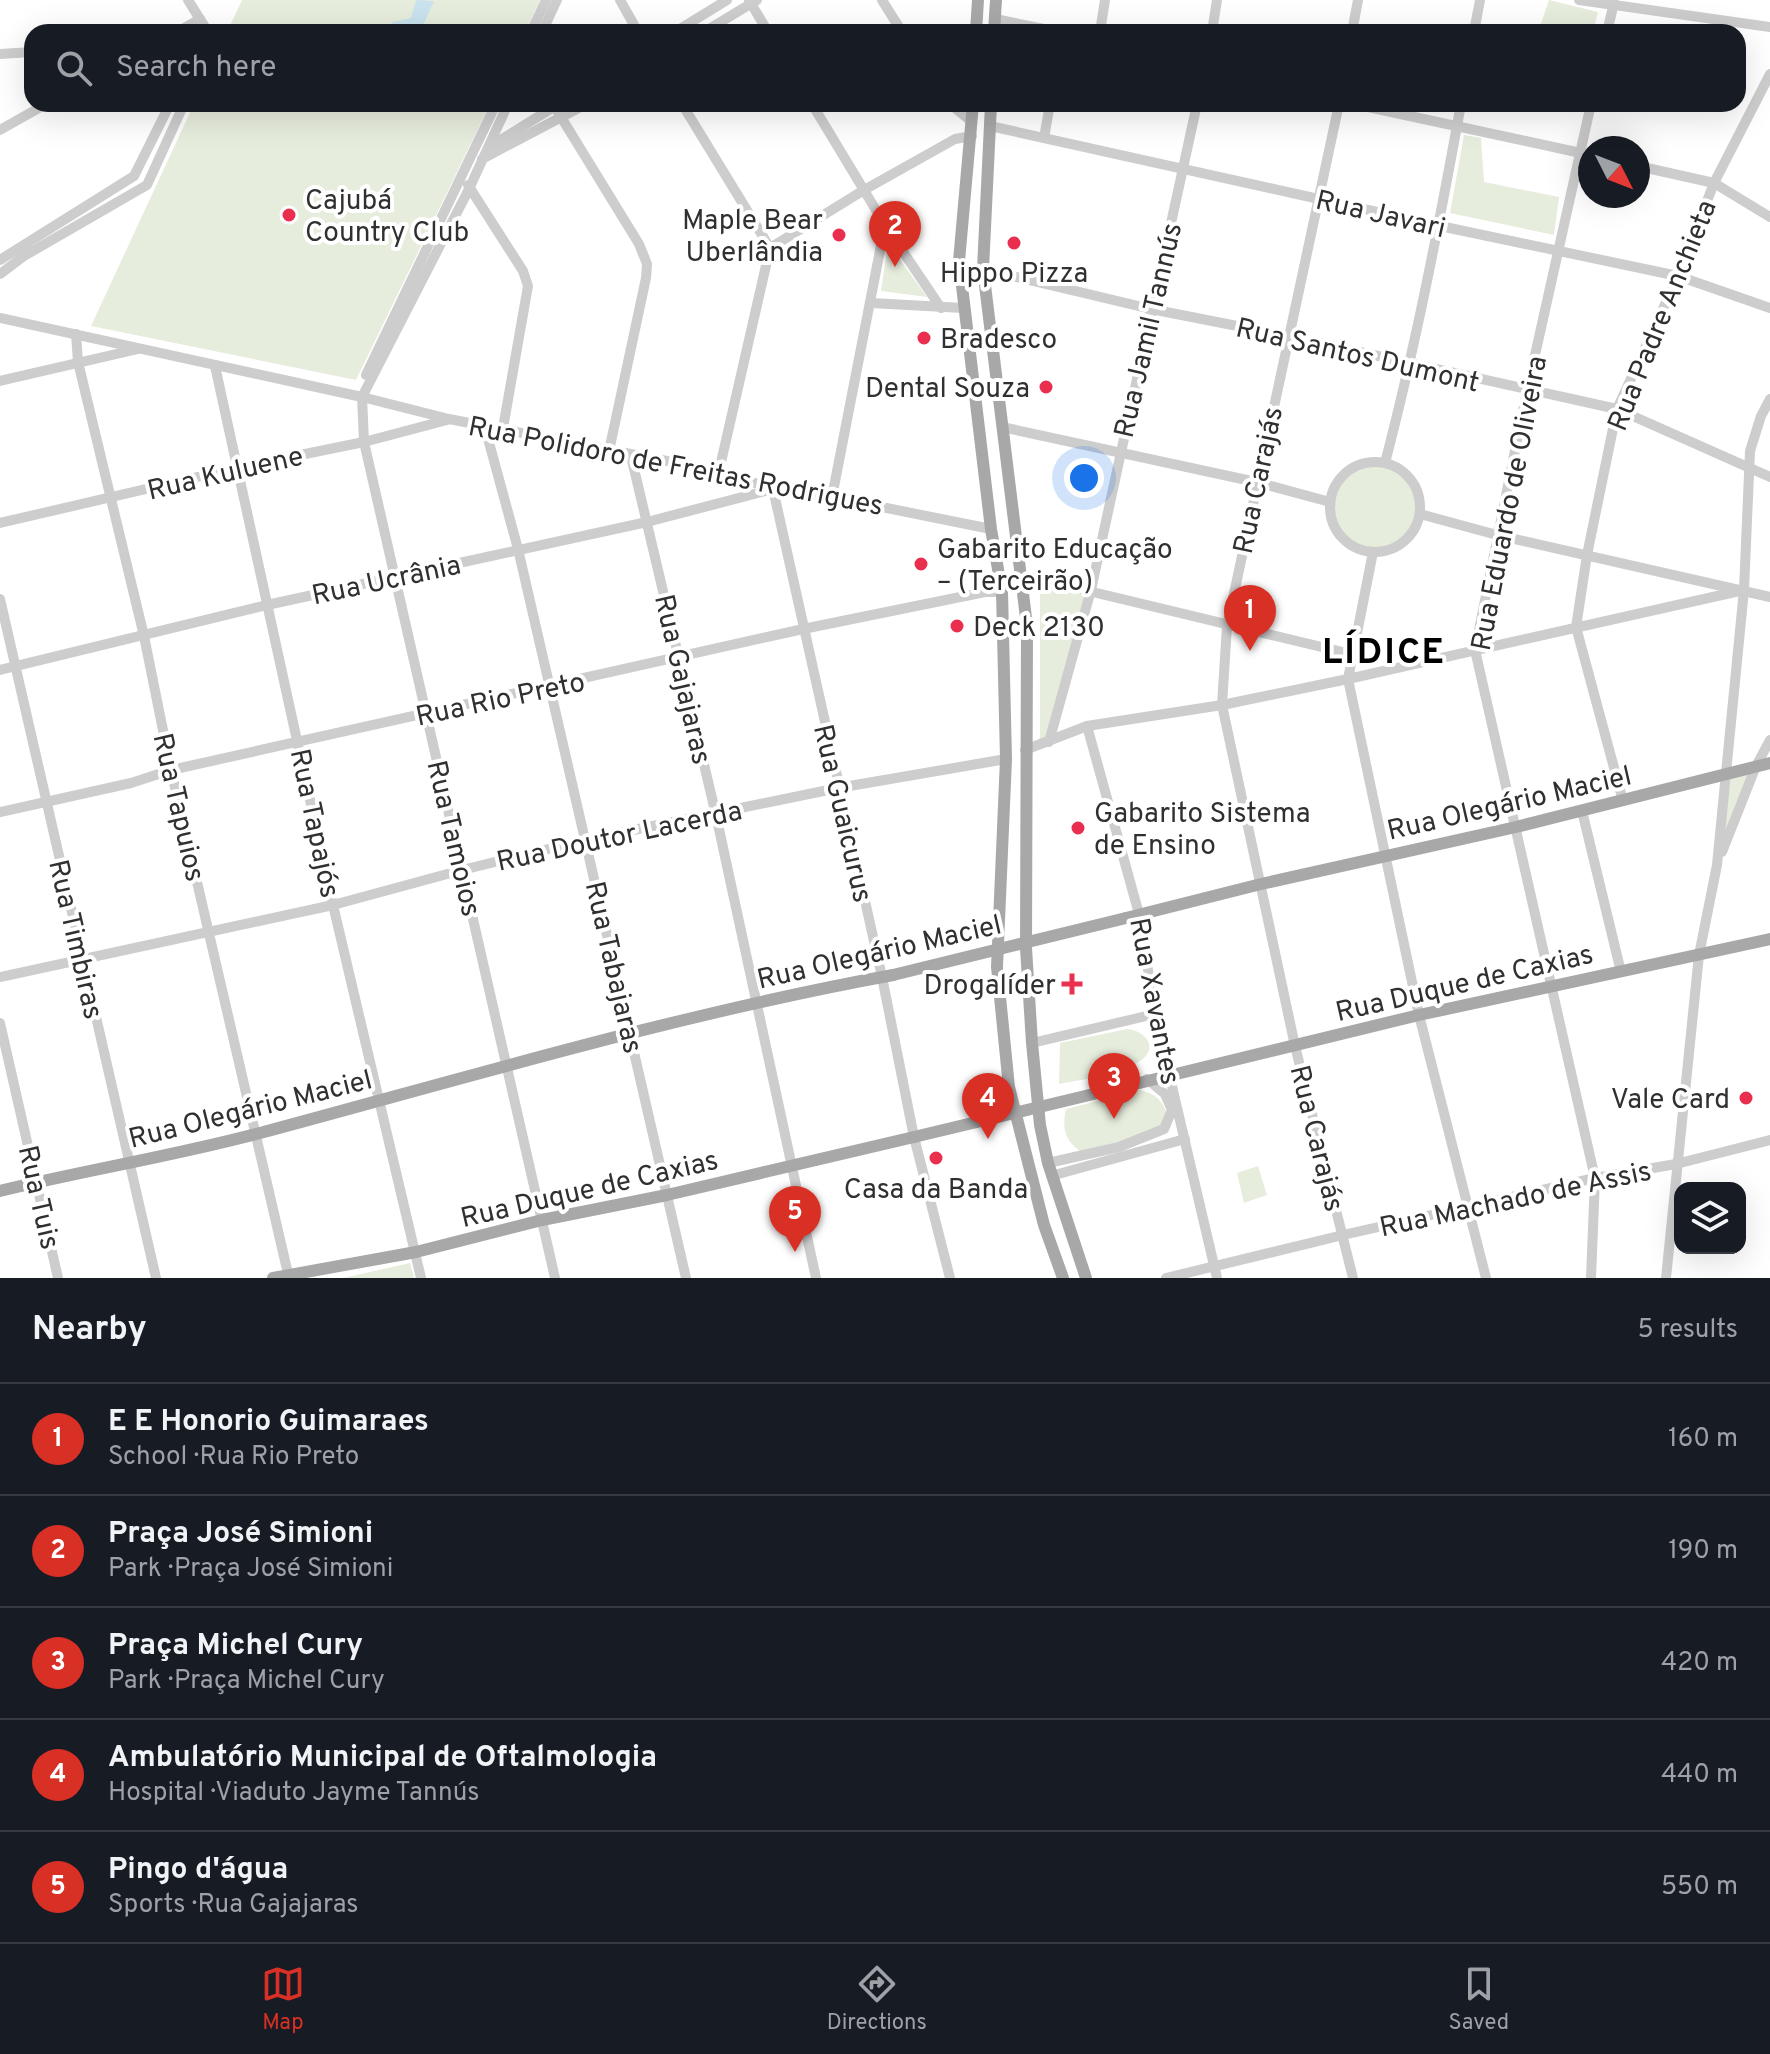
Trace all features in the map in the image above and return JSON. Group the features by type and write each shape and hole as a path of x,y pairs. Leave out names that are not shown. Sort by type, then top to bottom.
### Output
{"main road":[{"path":"976,24 978,0"},
{"path":"995,24 996,0"},
{"path":"973,112 959,261 991,529 1002,592 1006,652 1006,759 997,967 1009,1087 1044,1225 1063,1278"},
{"path":"991,112 983,269 1027,626 1026,948 1032,1043 1040,1125 1050,1169 1086,1278"},
{"name":"Rua Olegário Maciel","path":"0,1191 256,1134 757,1004 887,976 1261,884 1516,827 1770,763"},
{"name":"Rua Duque de Caxias","path":"273,1278 416,1252 542,1220 793,1167 1419,1015 1770,939"}],"street":[{"path":"188,0 203,24"},
{"path":"535,24 546,0"},
{"path":"546,24 557,0"},
{"path":"620,0 634,24"},
{"path":"688,24 727,0"},
{"path":"882,0 897,24"},
{"path":"1101,24 1105,0"},
{"path":"1213,24 1217,0"},
{"path":"1354,24 1358,0"},
{"path":"1476,24 1480,0"},
{"path":"1579,0 1770,27"},
{"path":"716,24 752,1 764,24"},
{"path":"1609,24 1614,3"},
{"path":"191,24 200,19"},
{"path":"0,54 24,52"},
{"name":"Rua Padre Anchieta","path":"1623,801 1576,627 1587,555 1617,409 1678,276 1714,183 1770,74"},
{"path":"0,130 32,112"},
{"path":"0,260 134,176 166,112"},
{"path":"0,274 24,256 147,185 180,112"},
{"path":"359,396 492,112"},
{"path":"359,396 469,189 504,112"},
{"path":"466,165 545,112"},
{"path":"559,112 639,244 647,264 609,451"},
{"path":"485,154 572,112"},
{"path":"687,112 770,248 719,471"},
{"path":"817,112 885,225 941,308"},
{"path":"770,248 972,129 957,112"},
{"path":"1044,138 1049,112"},
{"name":"Rua Jamil Tannús","path":"1049,742 1091,590 1195,112"},
{"name":"Rua Carajás","path":"1337,112 1227,626 1222,705 1295,1046 1353,1278"},
{"path":"1391,112 1578,152"},
{"path":"1385,463 1440,226 1460,112"},
{"name":"Rua Eduardo de Oliveira","path":"1587,136 1590,112"},
{"name":"Rua Javari","path":"990,126 1678,276 1770,308"},
{"path":"466,165 469,189 523,271 528,286 503,428"},
{"path":"1650,169 1714,183 1770,217"},
{"path":"134,176 147,185"},
{"name":"Rua Eduardo de Oliveira","path":"1578,178 1558,250 1527,391 1475,650 1595,1178 1591,1278"},
{"path":"109,192 114,204"},
{"path":"832,497 885,225"},
{"name":"Rua Santos Dumont","path":"983,269 1151,309 1617,409 1770,477"},
{"path":"871,303 963,308"},
{"name":"Rua Polidoro de Freitas Rodrigues","path":"0,318 359,396 449,419 719,471 773,489 832,497 991,529"},
{"name":"Rua Tapuios","path":"76,334 78,362 144,636 171,770 288,1276"},
{"path":"0,381 143,348"},
{"name":"Rua Tapajós","path":"215,366 333,905 421,1278"},
{"name":"Rua Tamoios","path":"359,396 364,442 394,578 555,1278"},
{"path":"1666,1278 1699,955 1717,865 1744,590 1753,439 1770,399"},
{"name":"Rua Kuluene","path":"0,523 236,468 364,442 449,419"},
{"name":"Rua Tabajaras","path":"484,424 551,687 686,1278"},
{"path":"1002,427 1256,482 1330,502"},
{"name":"Rua Gajajaras","path":"631,456 716,815 816,1278"},
{"path":"1370,462 1385,463 1408,476 1420,500 1420,514 1416,526 1398,546 1373,552 1344,540 1333,523 1330,502 1334,488 1355,467 1370,462"},
{"name":"Rua Ucrânia","path":"0,670 267,605 647,522 773,489"},
{"name":"Rua Guaicurus","path":"773,489 838,788 887,976 914,1137 950,1278"},
{"path":"1420,514 1497,535 1770,597"},
{"path":"1373,552 1348,679 1419,1015 1486,1278"},
{"path":"1022,575 1351,654"},
{"path":"1025,750 1087,726 1222,705 1348,679 1744,590"},
{"name":"Rua Rio Preto","path":"0,812 131,783 171,770 803,629 985,592 1002,592"},
{"name":"Rua Timbiras","path":"0,599 156,1278"},
{"name":"Rua Xavantes","path":"1087,726 1216,1273"},
{"path":"1717,865 1756,766 1770,740"},
{"name":"Rua Doutor Lacerda","path":"0,977 333,905 585,840 838,788 1006,759"},
{"path":"1582,811 1621,972"},
{"path":"1032,1043 1155,1014"},
{"name":"Rua Tuis","path":"0,1024 58,1278"},
{"path":"1050,1169 1164,1129 1172,1110 1165,1094 1147,1079"},
{"path":"1050,1169 1185,1139"},
{"name":"Rua Machado de Assis","path":"1166,1278 1216,1273 1343,1235 1595,1178 1676,1164 1770,1140"}],"green space":[{"path":"242,0 540,0 529,24 231,24"},
{"path":"1549,0 1598,12 1595,24 1541,24"},
{"name":"Cajubá Country Club","path":"190,112 486,112 356,380 91,326"},
{"path":"1464,135 1481,138 1484,182 1559,197 1554,235 1450,213"},
{"path":"888,243 927,297 881,291"},
{"path":"1367,464 1383,464 1406,476 1415,490 1418,507 1415,524 1406,538 1383,550 1367,550 1351,543 1339,531 1332,515 1332,499 1339,483 1351,471"},
{"path":"1040,579 1090,590 1049,742 1040,746"},
{"path":"1756,766 1717,865 1726,773"},
{"path":"1127,1029 1139,1032 1148,1041 1149,1051 1142,1059 1115,1072 1059,1084 1060,1043"},
{"path":"1140,1090 1154,1095 1162,1104 1167,1113 1163,1126 1143,1136 1080,1151 1067,1138 1064,1127 1066,1109"},
{"path":"1258,1166 1267,1195 1244,1203 1237,1173"},
{"path":"410,1263 414,1278 343,1278"}],"water":[{"path":"416,0 434,1 424,24 392,24 411,18"}],"place":[{"name":"Cajubá Country Club","path":"289,215"},
{"name":"Maple Bear Uberlândia","path":"839,235"},
{"name":"Hippo Pizza","path":"1014,243"},
{"name":"Praça José Simioni","path":"895,267"},
{"name":"Bradesco","path":"924,338"},
{"name":"Dental Souza","path":"1046,387"},
{"name":"Gabarito Educação – (Terceirão)","path":"921,564"},
{"name":"Deck 2130","path":"957,626"},
{"name":"E E Honorio Guimaraes","path":"1250,651"},
{"name":"Gabarito Sistema de Ensino","path":"1078,828"},
{"name":"Drogalíder","path":"1072,984"},
{"name":"Vale Card","path":"1746,1098"},
{"name":"Praça Michel Cury","path":"1114,1119"},
{"name":"Ambulatório Municipal de Oftalmologia","path":"988,1139"},
{"name":"Casa da Banda","path":"936,1158"},
{"name":"Pingo d'água","path":"795,1252"}],"district":[{"name":"LÍDICE","path":"1384,650"}]}
